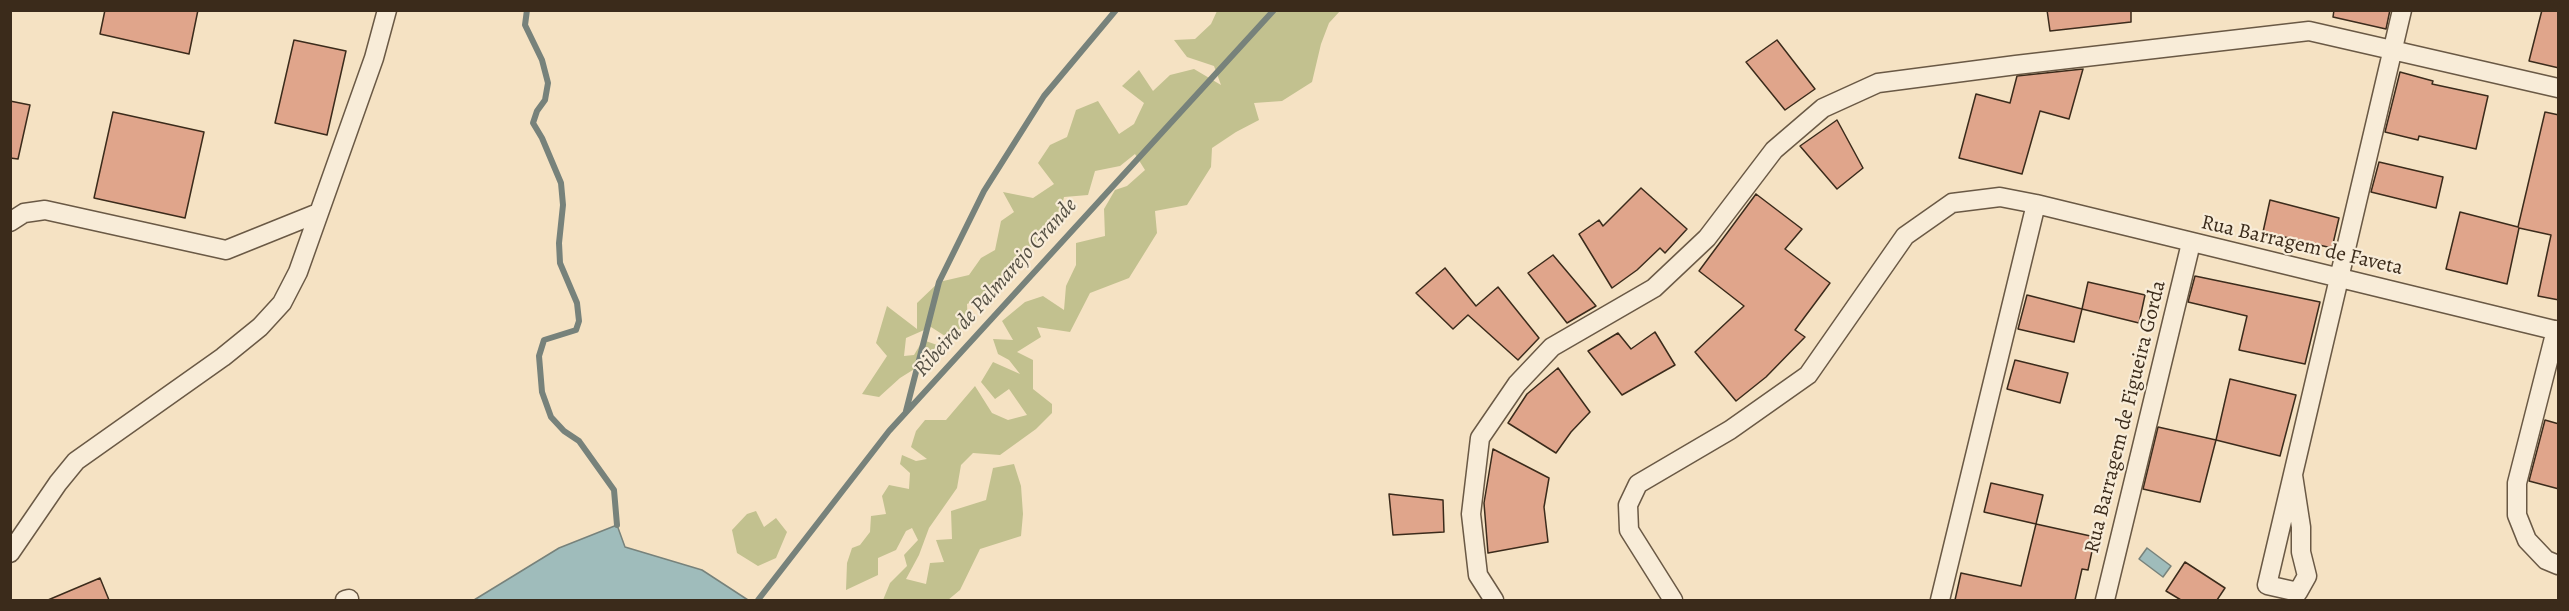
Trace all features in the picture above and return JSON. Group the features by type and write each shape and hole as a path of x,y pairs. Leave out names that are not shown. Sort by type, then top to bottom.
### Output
{"street":[{"path":"10,553 58,483 76,461 223,357 260,327 282,303 298,272 374,58 387,10"},
{"path":"2293,475 2301,526 2301,552 2307,576 2298,592 2267,585 2402,10"},
{"path":"1494,600 1478,575 1471,514 1480,438 1516,384 1552,347 1654,288 1707,238 1774,150 1823,108 1878,83 2309,32 2559,88"},
{"name":"Rua Barragem de Faveta","path":"1674,600 1629,530 1628,505 1638,484 1730,430 1808,375 1905,236 1952,203 2000,197 2036,204 2557,330"},
{"path":"1940,600 2036,204"},
{"path":"10,222 24,213 45,210 226,250 318,213"},
{"name":"Rua Barragem de Figueira Gorda","path":"2105,600 2191,243"},
{"path":"2557,330 2517,483 2517,515 2527,540 2546,560 2559,565"}],"shaded area":[{"path":"1217,11 1340,11 1329,23 1321,44 1312,82 1282,101 1254,103 1259,120 1212,148 1211,167 1187,205 1155,211 1157,233 1129,278 1090,293 1070,332 1037,327 1041,337 1017,352 1033,360 1033,389 1052,404 1052,413 1036,429 1000,455 973,453 961,465 957,488 929,528 919,555 906,579 926,584 930,563 944,562 936,540 952,539 951,511 986,500 993,468 1014,464 1021,486 1023,514 1021,536 980,549 960,590 948,600 883,600 890,583 907,566 904,555 918,540 912,528 906,531 896,550 878,558 878,575 846,590 847,563 852,548 860,545 870,532 871,516 886,514 882,496 889,485 909,489 910,473 900,464 902,455 916,461 927,459 911,447 916,431 925,420 946,420 975,386 992,413 1008,420 1027,415 1009,389 995,399 981,382 993,362 1020,374 1009,360 998,354 993,339 1013,340 1002,321 1025,302 1043,296 1064,310 1066,286 1076,265 1076,243 1105,236 1104,209 1115,190 1127,186 1145,170 1135,154 1120,166 1095,171 1088,195 1064,197 1058,221 1045,237 1025,252 1008,284 992,286 985,296 967,304 968,325 945,336 931,327 906,338 904,356 914,355 923,340 937,345 924,363 900,378 879,397 862,394 887,356 876,343 887,306 917,329 917,303 939,282 969,275 981,258 995,250 1001,221 1014,212 1003,192 1033,198 1054,184 1038,163 1050,145 1067,137 1076,110 1098,101 1119,134 1134,124 1144,103 1122,86 1139,70 1153,91 1170,75 1194,69 1221,85 1214,66 1187,57 1174,40 1195,39 1211,24"},
{"path":"756,511 764,527 776,518 787,532 776,558 758,566 737,553 732,530 747,514"}],"water":[{"path":"617,525 625,547 702,570 748,600 474,600 559,548"},
{"path":"2147,548 2171,566 2163,577 2139,559"}],"building":[{"path":"105,10 198,10 189,54 100,34"},
{"path":"2047,10 2131,10 2131,22 2050,31"},
{"path":"2334,10 2390,10 2386,29 2333,17"},
{"path":"2542,10 2559,10 2559,68 2529,61"},
{"path":"294,40 346,51 327,135 275,123"},
{"path":"1777,40 1815,89 1785,110 1746,62"},
{"path":"2083,69 2069,119 2040,111 2022,174 1959,158 1976,94 2010,103 2017,76"},
{"path":"2400,72 2433,81 2432,84 2488,96 2476,149 2419,136 2418,140 2385,132"},
{"path":"10,101 30,105 18,159 10,158"},
{"path":"113,112 204,132 185,218 94,198"},
{"path":"2545,112 2559,115 2559,300 2538,296 2551,235 2519,228 2507,284 2446,269 2460,212 2518,227"},
{"path":"1837,120 1863,168 1837,189 1800,146"},
{"path":"2379,162 2443,177 2436,208 2371,192"},
{"path":"1641,188 1687,229 1665,253 1660,248 1637,270 1612,288 1579,234 1599,220 1603,226"},
{"path":"1756,194 1802,229 1785,249 1830,283 1795,330 1805,337 1766,377 1736,401 1695,352 1744,306 1699,271"},
{"path":"2270,200 2339,218 2332,248 2263,232"},
{"path":"1553,255 1596,306 1567,323 1528,273"},
{"path":"1445,268 1476,306 1498,287 1539,338 1518,360 1468,315 1453,329 1416,293"},
{"path":"2195,276 2320,302 2305,364 2239,350 2247,316 2188,302"},
{"path":"2088,282 2145,295 2139,323 2082,309"},
{"path":"2027,295 2082,309 2074,342 2018,329"},
{"path":"1655,332 1675,365 1622,395 1588,351 1618,333 1631,349"},
{"path":"2015,360 2068,373 2060,403 2007,389"},
{"path":"1558,368 1590,412 1571,432 1556,453 1508,423 1527,394"},
{"path":"2230,379 2296,395 2280,456 2216,440"},
{"path":"2545,420 2559,424 2559,489 2529,481"},
{"path":"2158,427 2216,440 2200,502 2143,489"},
{"path":"1493,449 1549,478 1544,507 1548,542 1488,553 1484,503"},
{"path":"1991,483 2043,495 2036,524 1984,512"},
{"path":"1389,494 1443,500 1444,532 1393,535"},
{"path":"2036,524 2095,537 2088,570 2082,569 2075,600 1955,600 1961,573 2021,586"},
{"path":"2185,562 2225,588 2217,600 2181,600 2166,591"},
{"path":"100,578 109,600 48,600"}],"waterway":[{"path":"527,10 525,25 542,60 548,83 545,100 537,111 533,123 542,138 561,183 563,205 559,243 560,263 577,303 579,321 576,330 544,340 539,356 542,392 551,417 564,431 579,441 614,490 617,525"},
{"path":"906,411 939,282 984,191 1044,96 1116,10"},
{"name":"Ribeira de Palmarejo Grande","path":"758,600 889,431 1274,10"}]}
